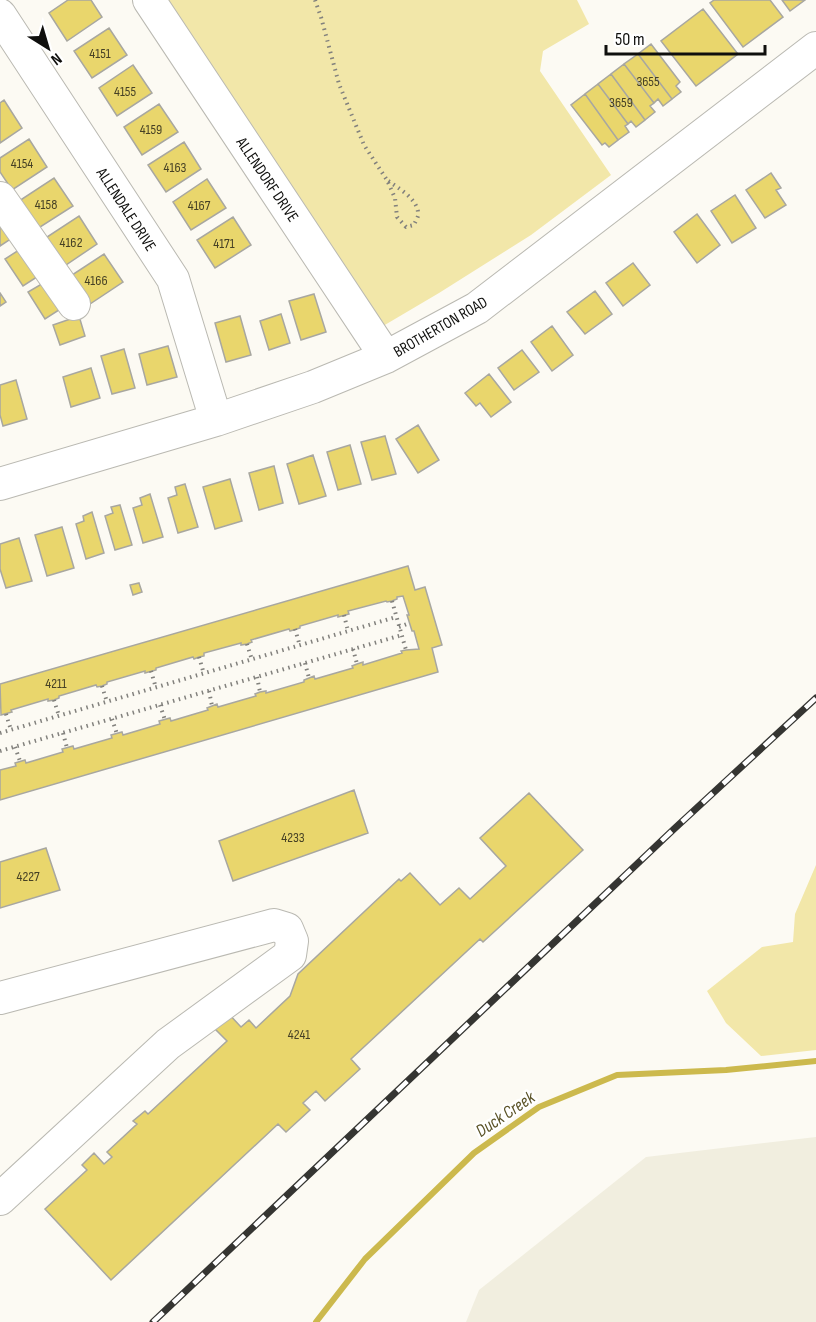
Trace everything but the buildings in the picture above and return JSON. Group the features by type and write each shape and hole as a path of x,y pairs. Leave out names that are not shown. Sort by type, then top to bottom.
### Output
{"street":[{"name":"ALLENDORF DRIVE","path":"149,0 386,357"},
{"name":"ALLENDALE DRIVE","path":"0,15 173,279 216,420"},
{"name":"BROTHERTON ROAD","path":"0,484 216,420 313,387 386,357 477,308 816,48"},
{"path":"0,198 75,304"},
{"path":"0,998 274,925 287,929 292,941 290,955 168,1044 0,1198"}],"path":[{"path":"315,0 339,84 364,145 387,180 395,198 397,217 406,227 414,225 418,215 416,205 409,196 387,180"},
{"path":"392,601 406,650"},
{"path":"344,615 348,631"},
{"path":"0,733 396,617"},
{"path":"399,627 410,624"},
{"path":"295,629 300,646"},
{"path":"0,751 402,635"},
{"path":"247,644 252,660"},
{"path":"353,649 357,664"},
{"path":"199,657 204,674"},
{"path":"305,663 309,678"},
{"path":"151,671 156,688"},
{"path":"257,677 260,692"},
{"path":"102,686 107,702"},
{"path":"208,691 212,706"},
{"path":"54,700 59,716"},
{"path":"160,705 165,720"},
{"path":"6,714 11,730"},
{"path":"112,719 117,734"},
{"path":"63,733 68,748"},
{"path":"15,747 20,761"}],"shaded area":[{"path":"164,0 577,0 589,24 543,51 540,71 611,175 531,235 378,329"},
{"path":"816,865 816,1050 761,1056 726,1023 707,991 762,947 793,942 795,914"},
{"path":"816,1137 816,1322 466,1322 479,1290 646,1157"}],"waterway":[{"name":"Duck Creek","path":"316,1322 365,1259 474,1153 539,1107 617,1075 726,1070 816,1061"}],"railway":[{"path":"153,1322 674,829 816,698"}]}
